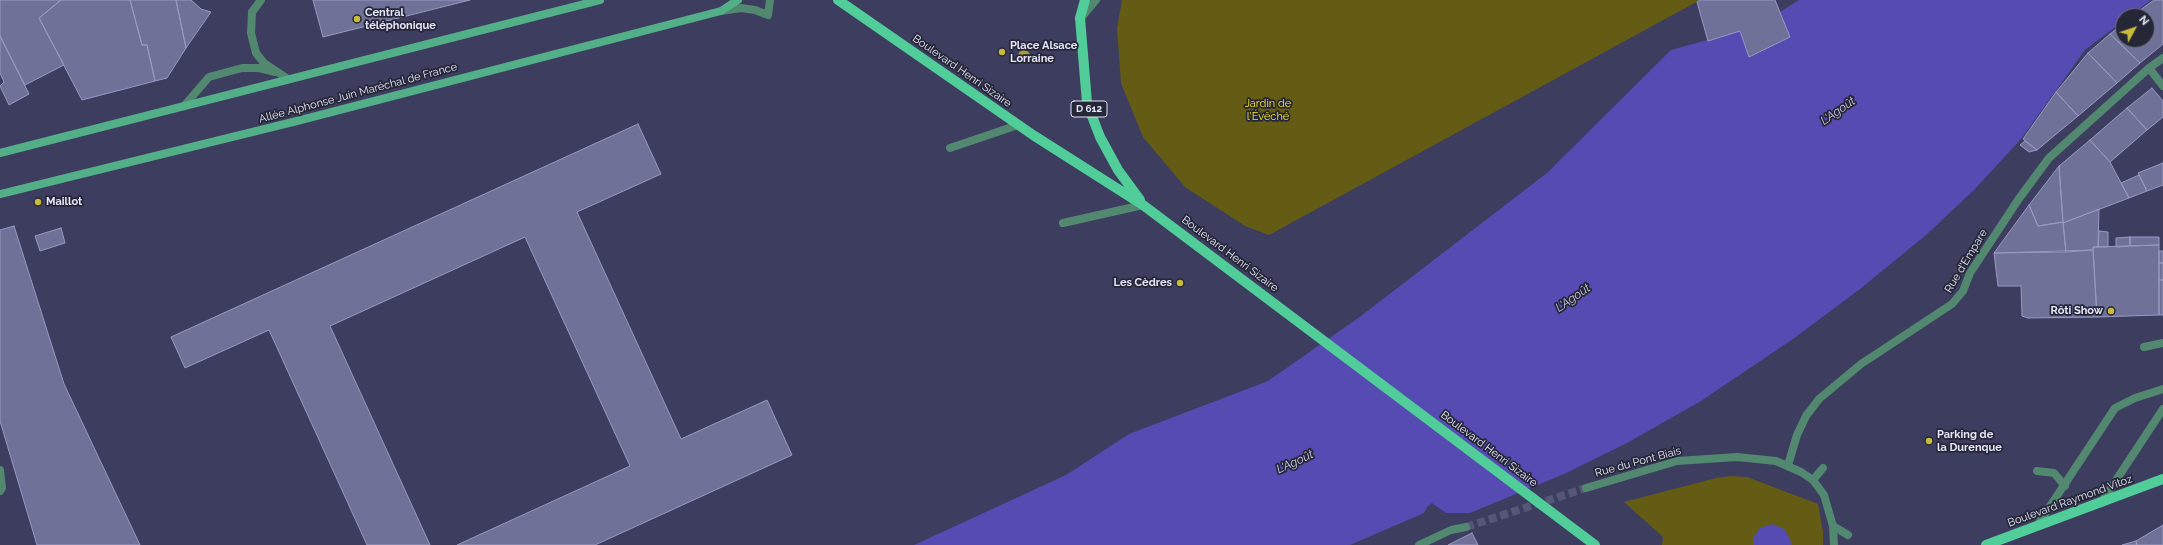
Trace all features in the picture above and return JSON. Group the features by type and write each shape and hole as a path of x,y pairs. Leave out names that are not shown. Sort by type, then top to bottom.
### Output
{"main road":[{"path":"0,153 600,0"},
{"name":"Allée Alphonse Juin Maréchal de France","path":"0,194 297,121 721,11 738,0"},
{"name":"Boulevard Henri Sizaire","path":"838,0 1018,125 1143,205 1532,496 1595,545"},
{"name":"D 612","path":"1085,0 1080,18 1087,103 1100,137 1118,170 1143,205"},
{"name":"Boulevard Raymond Vitoz","path":"1986,545 2100,504 2162,479"}],"street":[{"path":"261,0 252,12 251,33 256,53 264,64 288,79"},
{"path":"721,11 741,8 755,10 768,15 770,0"},
{"path":"1080,18 1096,0"},
{"name":"Rue d'Empare","path":"1788,465 1797,434 1806,416 1818,400 1861,364 1935,316 1958,298 1963,291 1970,273 1994,235 2049,158 2149,68 2163,58"},
{"path":"184,106 209,76 242,68 259,68 275,72"},
{"path":"2149,68 2163,86"},
{"path":"950,148 1018,125"},
{"path":"1063,223 1143,205"},
{"path":"2144,347 2163,343"},
{"path":"2037,526 2065,486 2115,408 2135,398 2163,388"},
{"path":"2100,504 2163,409"},
{"name":"Rue du Pont Biais","path":"1586,488 1677,461 1737,457 1776,462 1788,465 1813,480 1824,495 1833,526 1834,545"},
{"path":"1813,480 1823,468"},
{"path":"0,470 2,488 0,491"},
{"path":"2038,471 2054,474 2065,486"},
{"path":"1833,526 1848,534"},
{"path":"1419,545 1451,530 1466,527"}],"green space":[{"name":"Jardin de l'Évêché","path":"1122,0 1700,0 1269,235 1245,226 1185,187 1143,137 1121,83 1117,28"},
{"path":"1731,476 1747,477 1818,504 1823,532 1823,545 1662,545 1663,537 1624,502 1716,478"}],"water":[{"name":"L'Agoût","path":"1799,0 2151,0 2140,8 2115,8 2115,27 2085,50 2021,139 1974,190 1926,235 1860,289 1793,339 1701,401 1627,443 1564,474 1470,513 1446,513 1432,503 1427,507 1424,513 1350,545 914,545 1066,475 1129,434 1268,381 1361,316 1547,173 1671,50 1740,31 1749,57 1790,37 1780,12"},
{"path":"1772,524 1784,529 1790,539 1791,545 1753,545 1753,538 1760,528"}],"building":[{"path":"0,0 61,0 39,18 64,65 25,85 0,36"},
{"path":"61,0 130,0 142,45 147,45 155,81 82,100 39,18"},
{"path":"130,0 176,0 186,48 167,78 155,81 147,45 142,45"},
{"path":"176,0 191,0 201,9 211,12 186,48"},
{"name":"Central téléphonique","path":"313,0 470,0 323,37"},
{"path":"1700,0 1775,0 1790,37 1749,57 1740,31 1708,41 1697,2"},
{"path":"2154,0 2163,0 2163,44 2140,63 2124,48 2155,48 2155,8 2143,8"},
{"path":"2115,30 2115,39 2110,34"},
{"path":"2110,34 2115,39 2115,48 2124,48 2140,63 2117,83 2088,53"},
{"path":"0,36 29,94 9,105 0,86 4,82 0,73"},
{"path":"2088,53 2117,83 2078,116 2056,92"},
{"path":"2152,88 2163,101 2163,117 2147,130 2127,108"},
{"path":"2056,92 2078,116 2037,150 2023,139"},
{"path":"2127,108 2147,130 2110,162 2090,140"},
{"path":"638,124 661,174 577,212 681,439 767,400 792,455 595,545 457,545 630,466 525,237 330,326 430,545 367,545 269,330 185,368 171,337"},
{"path":"2090,140 2110,162 2129,198 2063,223 2059,166"},
{"path":"2025,141 2037,150 2029,152 2020,145"},
{"path":"2163,163 2163,185 2147,191 2138,173"},
{"path":"2059,166 2063,222 2038,226 2029,205"},
{"path":"2139,175 2147,191 2129,198 2121,183"},
{"path":"2029,205 2038,226 2063,222 2066,252 1994,253"},
{"path":"2099,209 2098,247 2093,247 2093,250 2066,252 2063,223"},
{"path":"14,226 64,384 140,545 37,545 0,421 0,230"},
{"path":"61,228 65,243 40,251 35,236"},
{"path":"2099,231 2108,232 2108,247 2098,247"},
{"path":"2130,237 2159,237 2159,245 2130,246"},
{"path":"2130,237 2130,246 2116,247 2116,238"},
{"path":"2159,245 2159,315 2097,317 2093,247"},
{"path":"2093,250 2097,317 2028,318 2022,316 2021,286 1998,286 1994,253"},
{"path":"2159,251 2163,251 2163,263 2159,263"},
{"path":"2159,263 2163,263 2163,280 2159,280"},
{"path":"2159,280 2163,280 2163,315 2159,315"},
{"path":"2163,525 2163,545 2137,545 2136,541"},
{"path":"1472,533 1478,545 1448,545"},
{"path":"2136,541 2137,545 2122,545"}],"tunnel":[{"path":"1466,527 1586,488"}],"place":[{"name":"Central téléphonique","path":"357,19"},
{"name":"Place Alsace Lorraine","path":"1002,52"},
{"name":"Maillot","path":"38,202"},
{"name":"Les Cèdres","path":"1180,283"},
{"name":"Rôti Show","path":"2111,311"},
{"name":"Parking de la Durenque","path":"1929,441"}]}
